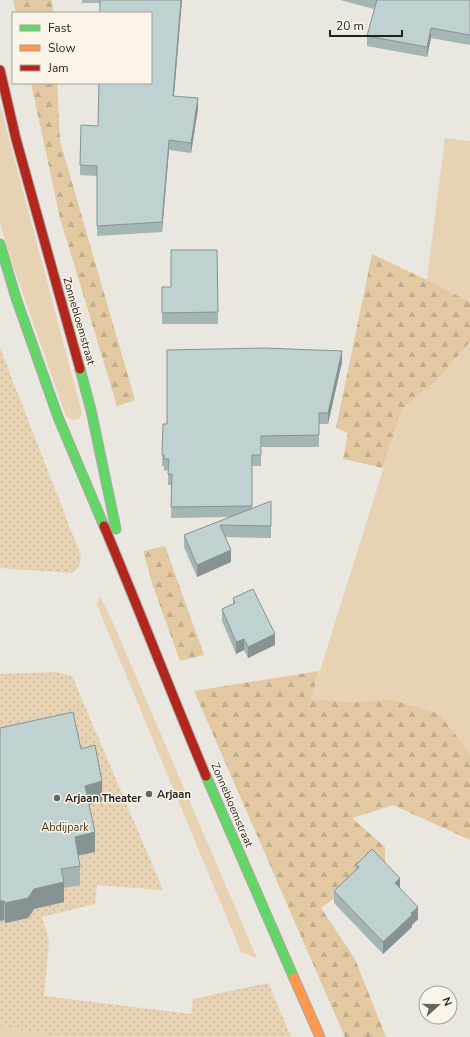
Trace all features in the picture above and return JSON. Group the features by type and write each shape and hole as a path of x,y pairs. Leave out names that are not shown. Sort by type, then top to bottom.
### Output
{"main road":[{"name":"Zonnebloemstraat","path":"0,70 16,139 92,414 127,581"},
{"name":"Zonnebloemstraat","path":"0,244 16,298 58,417 127,581 173,698 320,1037"},
{"path":"88,429 91,425 92,414"},
{"path":"58,417 67,431 73,434"}],"green space":[{"path":"13,0 52,0 53,12 16,12"},
{"path":"31,84 57,84 60,141 135,400 117,406 60,218"},
{"path":"0,105 82,413 79,419 72,420 66,416 9,254 0,223"},
{"path":"445,138 470,141 470,302 427,280"},
{"path":"372,254 470,302 470,342 436,381 402,409 383,468 343,459 348,433 336,428"},
{"path":"470,342 470,754 440,714 350,702 311,699 402,409 436,381"},
{"path":"0,348 81,556 79,566 72,573 0,568"},
{"path":"165,546 204,655 180,661 153,586 143,551"},
{"path":"100,596 257,958 241,952 97,605"},
{"path":"319,671 311,699 350,702 392,700 440,714 470,754 470,840 393,805 352,818 385,847 385,864 370,872 321,908 355,959 386,1037 345,1037 194,691"},
{"name":"Abdijpark","path":"55,672 72,676 163,890 97,885 95,904 42,917 49,941 44,996 191,1014 193,999 268,983 291,1037 60,1037 0,1026 0,674"},
{"path":"0,1026 60,1037 0,1037"}],"building":[{"path":"100,0 181,0 173,96 198,98 191,143 169,140 162,222 97,226 97,166 80,165 81,125 98,126 99,84 152,84 152,12 100,12"},
{"path":"377,0 470,0 470,35 431,28 427,47 367,36"},
{"path":"171,250 217,250 218,312 162,313 162,287 171,287"},
{"path":"263,348 342,351 328,413 319,413 319,435 261,436 261,455 252,455 252,506 171,507 172,474 168,474 169,459 164,459 164,455 162,455 163,424 167,424 167,350"},
{"path":"271,501 271,526 220,525 231,550 197,565 184,535"},
{"path":"253,589 275,634 248,647 244,639 236,642 222,609 235,603 233,598"},
{"path":"73,712 81,749 95,745 102,781 85,786 95,832 75,837 80,866 61,869 64,882 34,889 28,898 5,903 4,901 0,901 0,728"},
{"path":"372,849 400,878 395,883 418,907 411,913 412,915 383,942 334,891 359,867 356,865"}],"traffic: fast":[{"path":"0,244 16,298 58,417 104,526"},
{"path":"80,369 91,410 116,529"},
{"path":"206,776 294,978"}],"traffic: slow":[{"path":"294,978 320,1037"}],"traffic: jam":[{"path":"0,70 16,139 80,369"},
{"path":"104,526 206,776"}],"place":[{"name":"Arjaan","path":"149,794"},
{"name":"Arjaan Theater","path":"57,798"}]}
